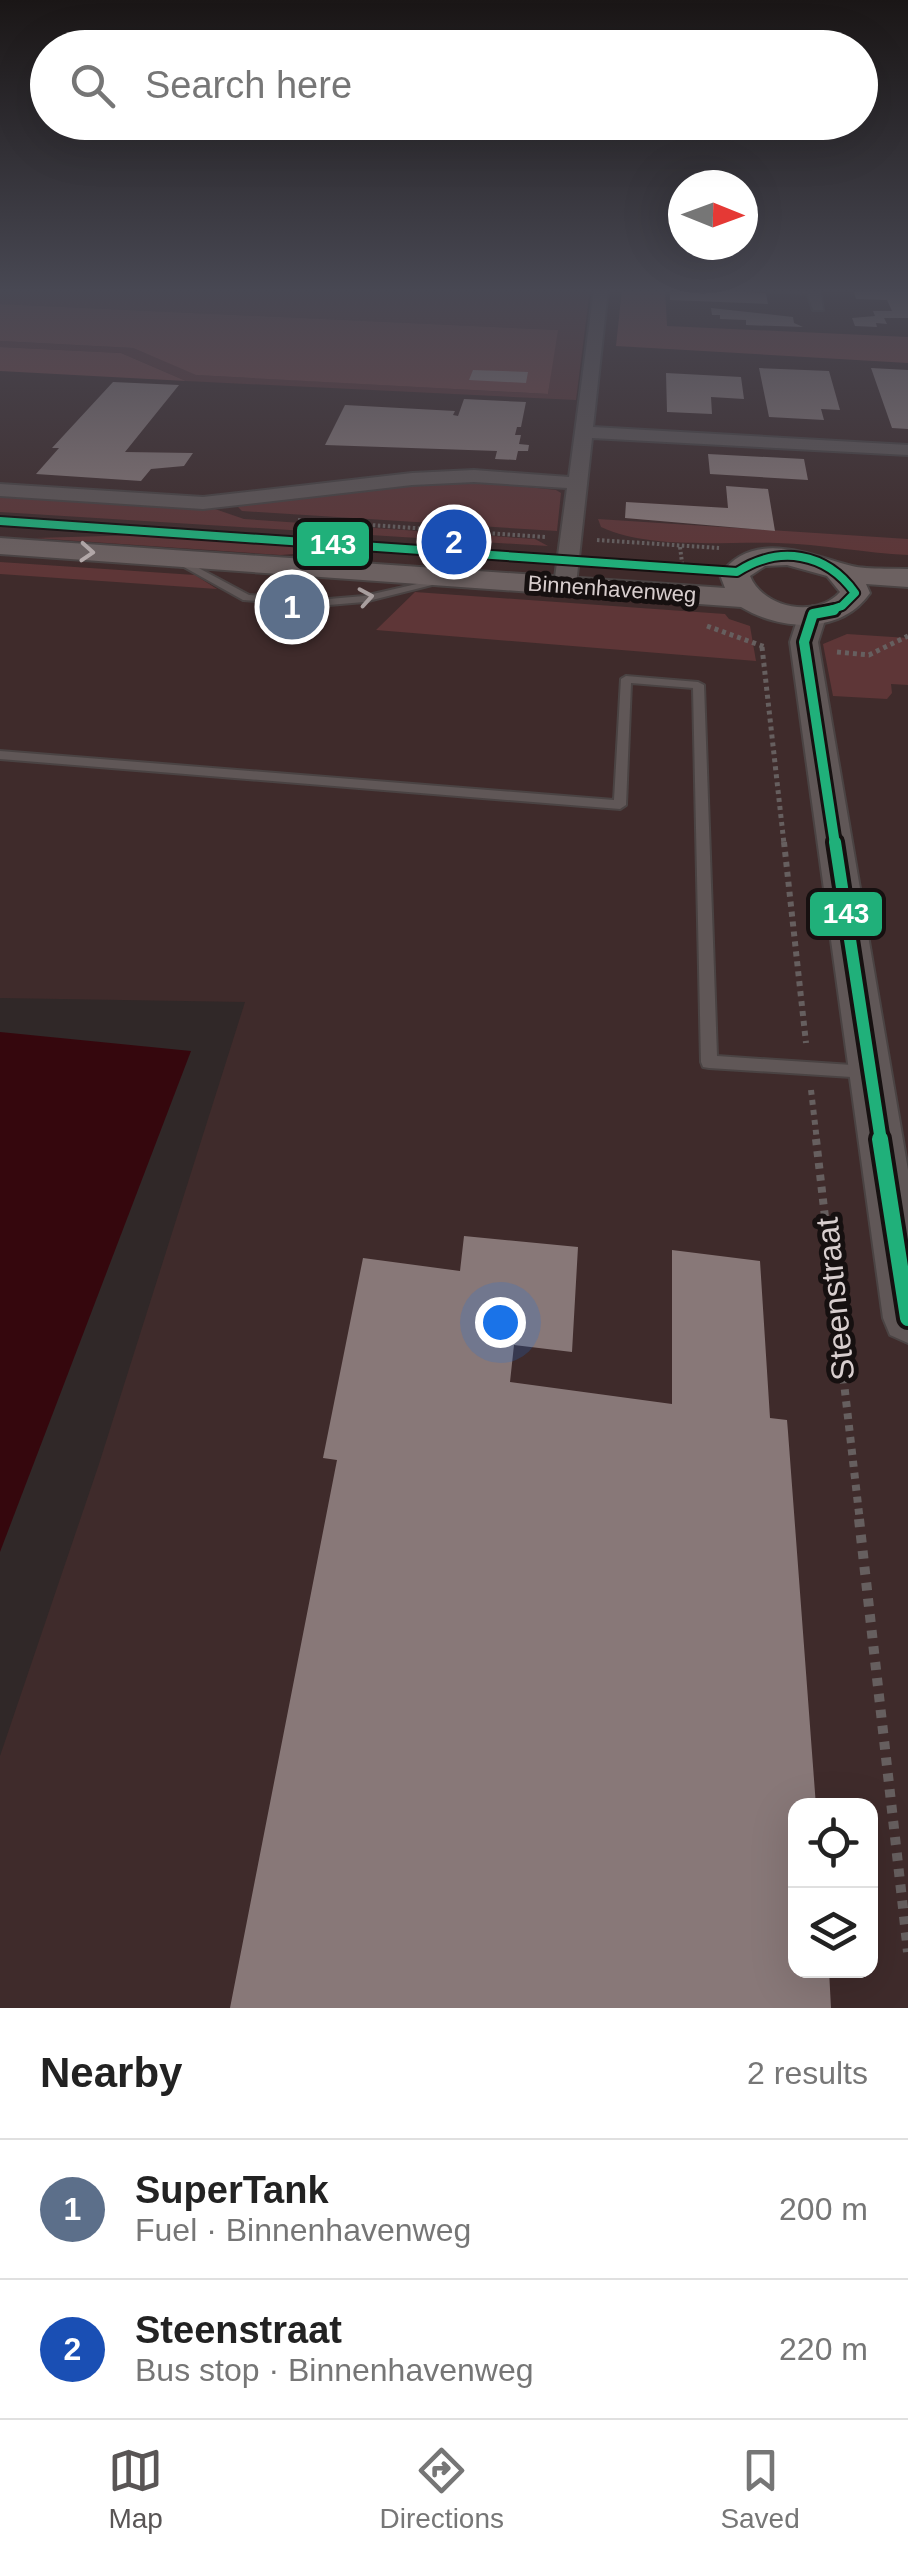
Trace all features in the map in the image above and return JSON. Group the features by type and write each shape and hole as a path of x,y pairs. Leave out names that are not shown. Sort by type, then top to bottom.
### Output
{"main road":[{"name":"Binnenhavenweg","path":"0,521 568,561 752,593 808,628"},
{"name":"Binnenhavenweg","path":"0,546 450,579 568,561"},
{"path":"752,593 758,558 787,556 828,565 847,588 908,606"},
{"path":"847,588 908,578"},
{"path":"808,628 836,611 847,588"}],"street":[{"path":"568,561 589,383"},
{"path":"583,432 908,450"},
{"path":"0,490 203,503 412,479 474,476 576,484"},
{"path":"808,628 871,1072 888,1148 908,1318"}],"lane":[{"path":"0,755 620,806 626,679 698,684 709,1062 871,1072"}],"path":[{"name":"Binnenhavenweg","path":"288,520 568,561 680,547"},
{"name":"Binnenhavenweg","path":"697,622 762,647"},
{"name":"Steenstraat","path":"762,647 908,1952"}],"shaded area":[{"path":"0,383 908,383 908,2008 0,2008 0,1756 99,1464 245,1002 0,998"},
{"path":"221,383 339,383 548,394 550,383 578,383 576,400"},
{"path":"339,383 550,383 548,394"},
{"path":"480,482 561,493 557,531 242,511 237,506 437,483"},
{"path":"0,496 215,509 244,519 535,539 548,546 0,512"},
{"path":"598,519 908,539 908,555 793,544 664,542 621,534 601,527"},
{"path":"142,535 339,550 281,555 34,538"},
{"path":"0,562 195,575 217,589 0,574"},
{"path":"415,592 725,614 750,626 756,661 376,630"},
{"path":"847,634 908,638 908,685 891,684 892,693 887,699 833,696 823,644"},
{"path":"0,1032 191,1051 0,1552"}],"building":[{"path":"112,383 179,385 125,452 193,453 184,466 151,469 141,481 36,474 59,448 52,448"},
{"path":"666,383 742,383 744,399 711,397 712,414 667,412"},
{"path":"762,383 832,383 840,410 821,409 824,420 769,417"},
{"path":"876,383 908,383 908,429 892,428"},
{"path":"464,399 526,402 521,427 517,427 515,435 521,435 519,444 529,445 528,451 518,451 516,460 495,459 497,451 325,445 345,405 455,411 453,415 458,416"},
{"path":"708,454 804,459 808,480 710,474"},
{"path":"726,486 768,489 775,531 625,518 626,502 728,508"},
{"path":"281,590 316,592 303,625 267,623"},
{"path":"464,1236 578,1247 572,1352 514,1345 510,1382 672,1404 672,1250 760,1261 770,1418 787,1420 815,1798 788,1798 788,1978 829,1978 831,2008 230,2008 337,1460 323,1458 363,1258 460,1271"}],"transit line":[{"name":"143","path":"0,521 737,572 767,557 801,556 832,568 845,579 855,593 837,609 813,614 804,642 908,1318"}],"place":[{"name":"Steenstraat","path":"454,542"},
{"name":"SuperTank","path":"292,607"}]}
